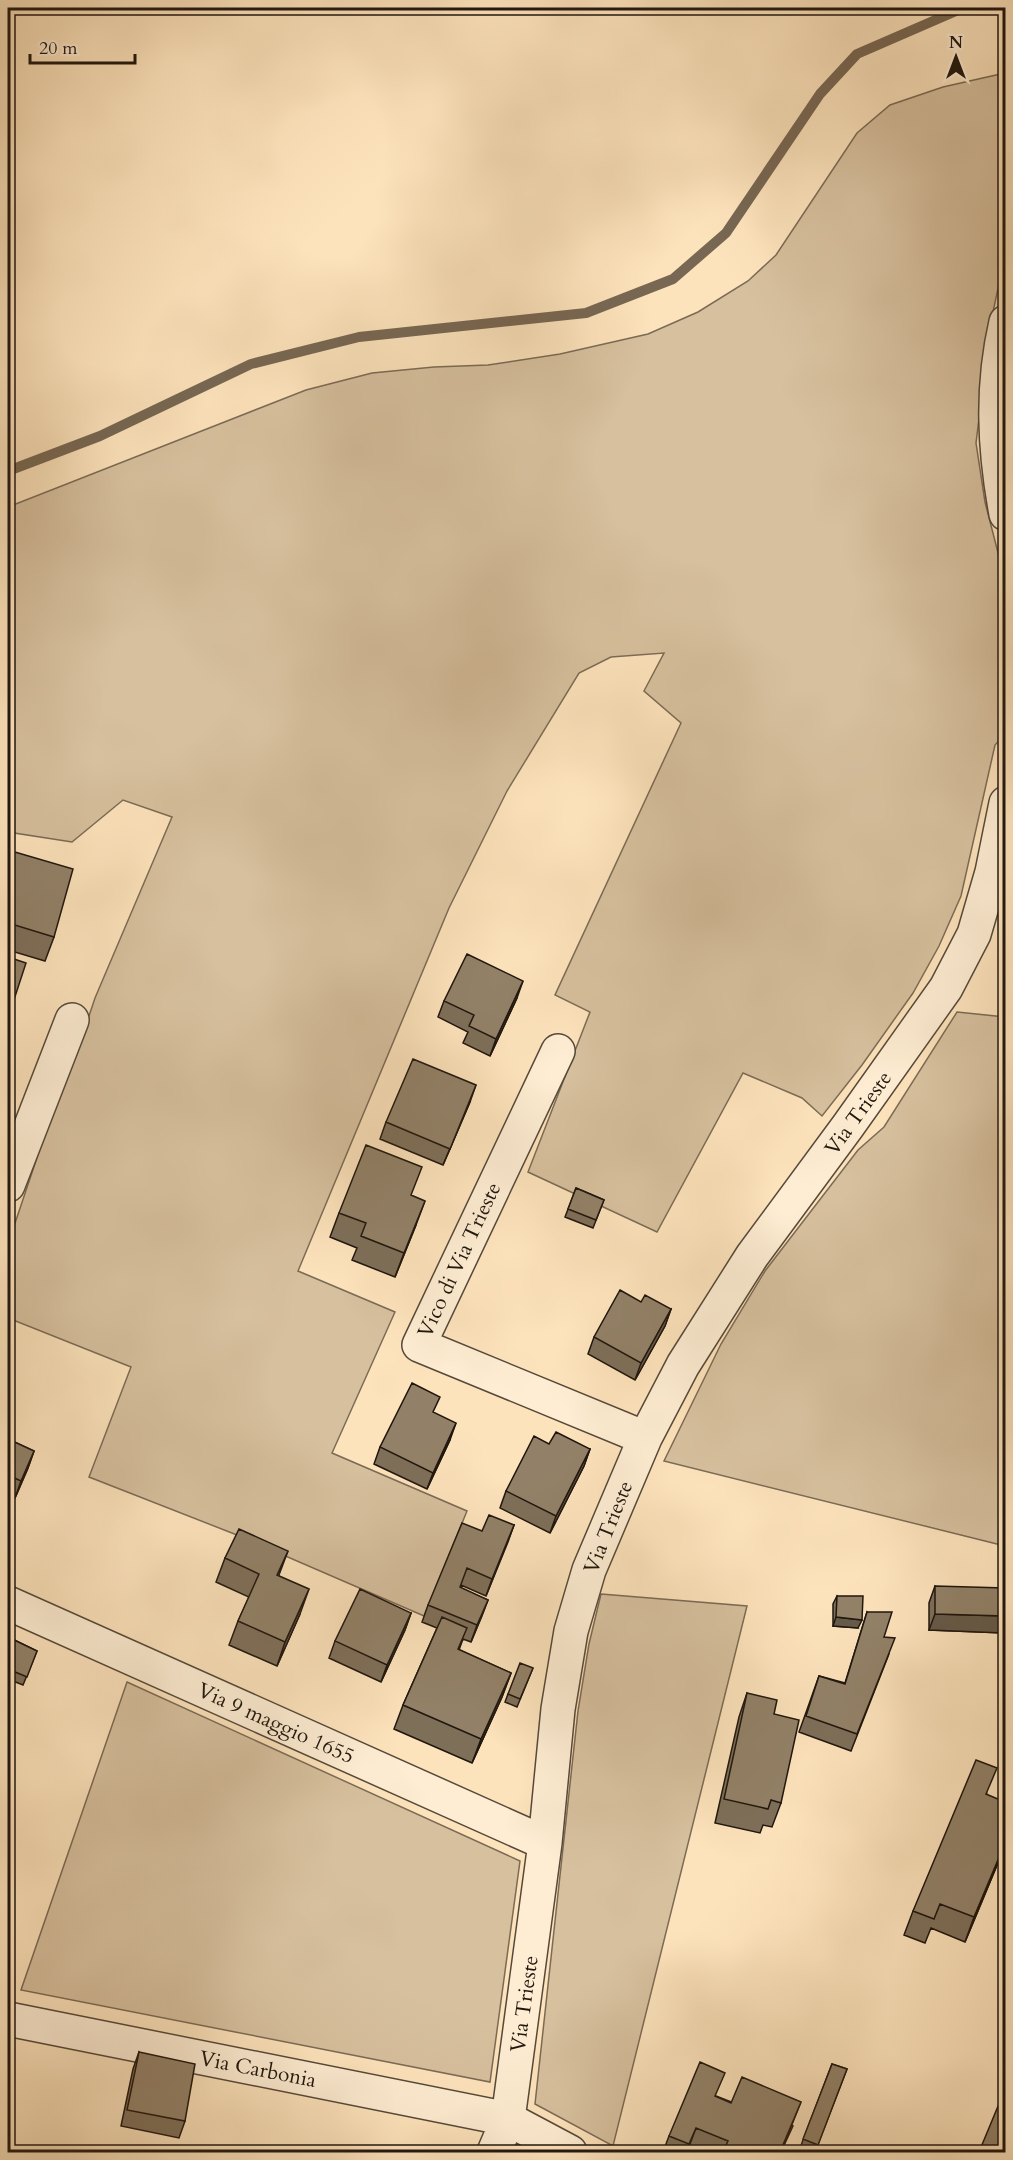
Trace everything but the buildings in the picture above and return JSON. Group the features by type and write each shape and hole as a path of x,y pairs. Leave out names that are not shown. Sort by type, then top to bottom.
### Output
{"street":[{"path":"1005,322 994,398 995,442 1005,514"},
{"name":"Via Trieste","path":"494,2152 508,2119 545,1843 558,1709 571,1631 589,1570 645,1438 683,1365 752,1256 946,988 974,933 992,872 1005,803"},
{"path":"8,1185 72,1020"},
{"name":"Vico di Via Trieste","path":"558,1051 419,1345 645,1438"},
{"name":"Via 9 maggio 1655","path":"8,1603 545,1843"},
{"name":"Via Carbonia","path":"8,2019 508,2119 570,2152"}],"shaded area":[{"path":"1005,73 1005,256 991,321 976,443 985,502 1005,580 1005,734 995,745 961,896 939,946 913,993 862,1065 822,1116 802,1098 743,1073 657,1232 528,1172 590,1012 555,995 681,723 644,691 664,653 611,657 579,673 507,791 449,908 298,1271 395,1312 332,1453 467,1511 424,1616 237,1535 89,1477 131,1367 8,1318 8,1244 57,1098 78,1049 95,998 172,817 123,800 72,842 8,832 8,507 306,390 372,373 488,365 560,354 648,334 698,312 748,281 776,255 857,133 890,105 943,87"},
{"path":"957,1012 1005,1017 1005,1546 664,1461 721,1344 765,1271 858,1150 884,1127"},
{"path":"601,1594 747,1606 613,2146 535,2104 578,1711 589,1644"},
{"path":"127,1682 520,1861 490,2082 21,1990"}],"waterway":[{"path":"8,471 100,436 251,364 359,337 586,313 673,279 726,233 820,94 857,54 963,8"}]}
